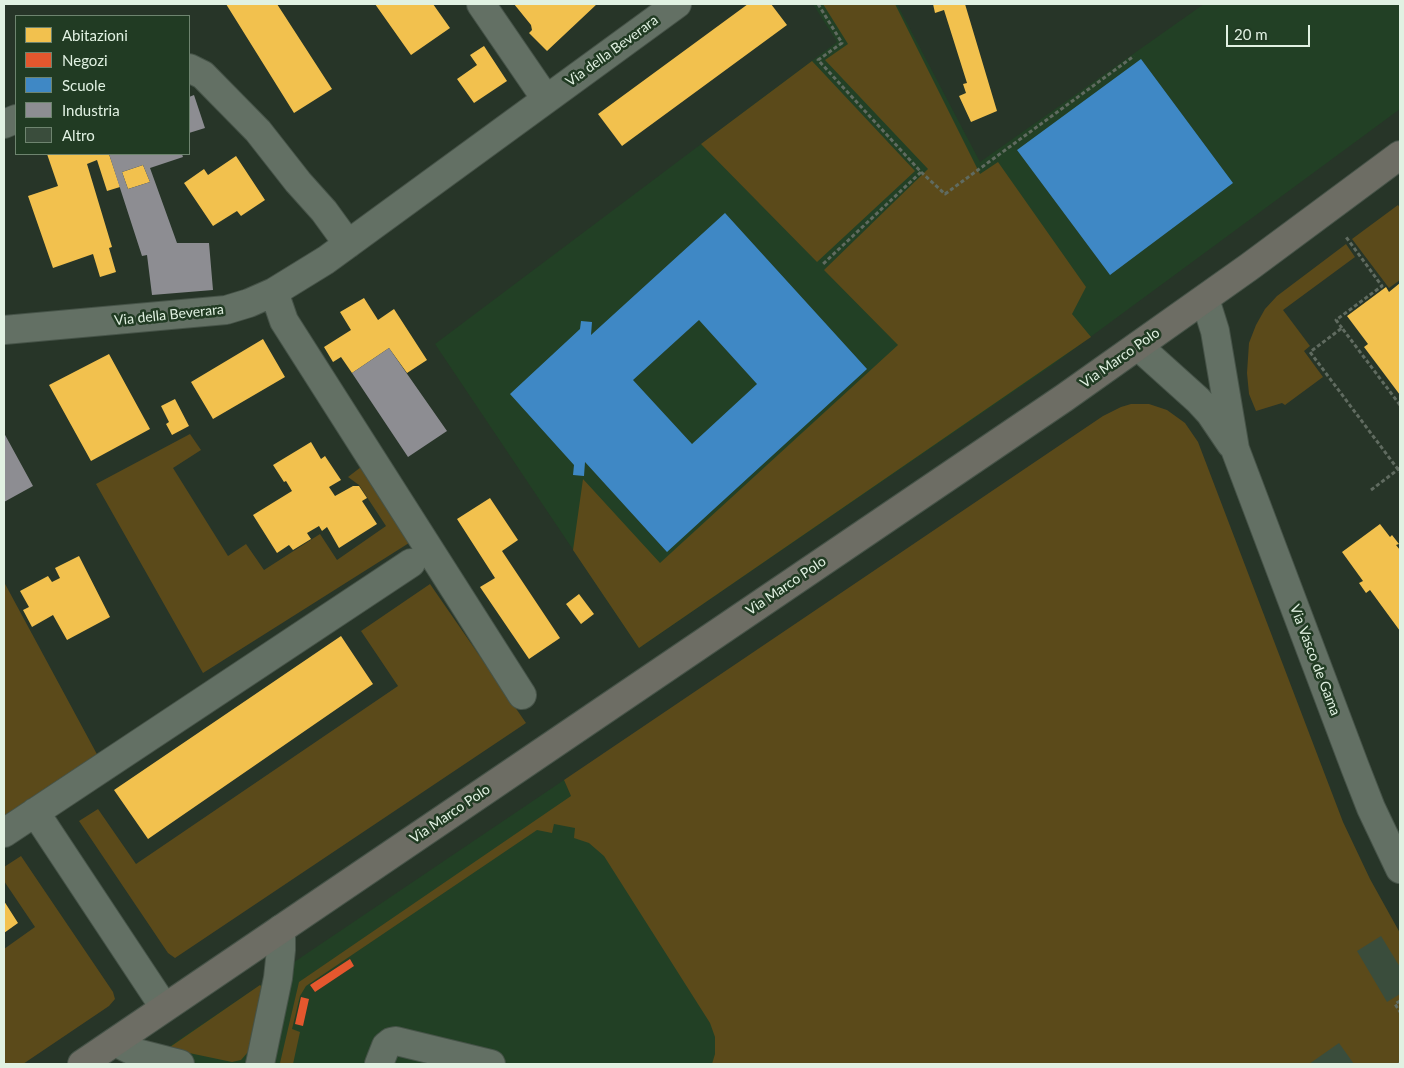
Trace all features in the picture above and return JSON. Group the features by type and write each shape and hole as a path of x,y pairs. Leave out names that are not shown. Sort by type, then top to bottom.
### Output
{"main road":[{"name":"Via Marco Polo","path":"82,1064 1138,346 1400,156"}],"street":[{"path":"481,4 546,99"},
{"name":"Via della Beverara","path":"4,330 226,310 249,303 274,292 300,277 348,244 677,4"},
{"path":"190,68 203,75 258,131 298,182 324,211 348,244"},
{"path":"274,292 284,321 522,695"},
{"name":"Via Vasco de Gama","path":"1205,299 1216,331 1235,449 1358,776 1378,824 1400,869"},
{"name":"Via Vasco de Gama","path":"1138,346 1198,400 1210,413 1235,449"},
{"path":"4,833 411,563"},
{"path":"35,812 164,1008"},
{"path":"260,1064 280,965 281,929"},
{"path":"378,1064 386,1046 396,1041 491,1064"},
{"path":"115,1042 126,1049 146,1057 180,1064"}],"path":[{"path":"818,4 842,43 818,60 921,172 945,194 1134,56"},
{"path":"823,264 921,172"},
{"path":"1346,237 1382,286 1336,320 1400,405"},
{"path":"1342,328 1310,352 1400,470 1371,490"},
{"path":"1400,1001 1395,1004 1400,1012"}],"shaded area":[{"path":"813,4 897,4 980,162 1204,4 1400,4 1400,109 1051,366 639,648 435,344 837,42"},
{"path":"823,4 895,4 980,174 998,162 1086,287 1072,314 1091,337 639,648 573,550 583,479 660,563 898,345 824,270 928,169 825,60 848,44"},
{"path":"812,61 915,171 817,262 701,144"},
{"path":"1398,205 1400,208 1400,280 1389,288 1352,239"},
{"path":"1346,244 1355,257 1283,310 1310,346 1304,351 1323,377 1285,405 1282,403 1256,411 1249,394 1247,373 1249,343 1256,325 1265,309 1277,296"},
{"path":"1131,404 1149,404 1167,410 1185,423 1198,442 1343,822 1370,879 1400,933 1400,1064 712,1064 715,1054 715,1037 710,1023 604,856 589,843 574,838 575,828 554,824 552,833 537,830 306,986 300,996 292,1029 300,1032 293,1064 280,1063 299,982 571,796 564,780 1103,416"},
{"path":"190,434 201,450 173,468 228,556 246,544 264,570 320,534 337,560 386,526 359,485 348,477 361,467 409,543 203,673 96,484"},
{"path":"4,582 99,758 4,822"},
{"path":"430,584 526,723 175,958 168,953 79,821 98,809 136,864 398,686 361,631"},
{"path":"564,780 571,796 744,1064 143,1064"},
{"path":"21,856 113,992 115,999 109,1006 23,1064 4,1064 4,949 35,927 4,881 4,867"},
{"path":"260,985 262,987 248,1052 241,1060 232,1062 170,1049 170,1047"}],"building: Abitazioni":[{"path":"226,4 277,4 332,89 294,113"},
{"path":"375,4 433,4 450,28 411,55"},
{"path":"514,4 597,4 547,51 529,33 532,30 531,25"},
{"path":"748,4 771,4 787,25 622,146 598,114"},
{"path":"933,4 965,4 997,111 971,122 959,96 966,93 963,84 967,83 944,10 935,13"},
{"path":"484,46 507,81 474,103 457,79 477,65 470,55"},
{"path":"47,155 109,155 120,187 107,191 97,160 87,164 112,247 109,248 116,272 100,277 93,254 53,268 28,196 58,186"},
{"path":"236,156 265,200 241,216 237,211 213,226 184,183 204,169 208,175"},
{"path":"143,165 150,182 128,189 122,172"},
{"path":"1400,283 1400,395 1364,347 1368,344 1347,316 1386,287 1389,292"},
{"path":"364,298 378,320 394,309 427,360 407,373 389,348 352,373 341,357 333,362 324,347 351,330 340,312"},
{"path":"263,339 285,377 213,419 191,382"},
{"path":"109,354 150,429 91,461 49,385"},
{"path":"175,399 189,426 172,435 166,424 169,422 161,406"},
{"path":"311,442 321,459 325,456 341,480 329,487 335,496 353,486 359,486 367,498 362,501 377,524 339,548 327,527 322,531 319,526 307,533 311,539 293,550 289,545 277,553 253,515 292,491 273,465"},
{"path":"490,498 518,540 502,551 560,638 529,659 480,587 495,578 457,519"},
{"path":"1380,524 1390,537 1392,535 1399,544 1396,545 1400,550 1400,631 1370,590 1366,593 1359,583 1363,581 1342,552"},
{"path":"79,556 110,617 67,640 53,615 32,627 23,610 29,607 20,591 48,576 52,582 60,578 55,568"},
{"path":"579,594 594,614 581,624 566,604"},
{"path":"341,636 373,684 148,839 114,790"},
{"path":"4,901 18,923 4,933"}],"building: Negozi":[{"path":"350,959 354,966 315,992 310,985"},
{"path":"301,997 309,999 303,1026 295,1024"}],"building: Scuole":[{"path":"1141,59 1233,183 1110,275 1017,150"},
{"path":"725,213 867,369 667,552 585,462 584,476 573,475 574,465 510,394 580,329 581,321 592,322 591,335","holes":["699,320 757,384 692,444 633,380"]}],"building: Industria":[{"path":"194,95 205,128 190,133 190,97"},
{"path":"109,155 182,155 183,157 150,168 177,243 209,243 213,290 152,295 147,255 142,256","holes":["143,165 150,182 128,189 122,172"]},
{"path":"389,348 447,431 408,457 352,373"},
{"path":"4,433 33,486 4,502"}],"building: Altro":[{"path":"1381,936 1400,967 1400,994 1387,1002 1357,951"},
{"path":"1339,1043 1354,1064 1309,1064"}]}
